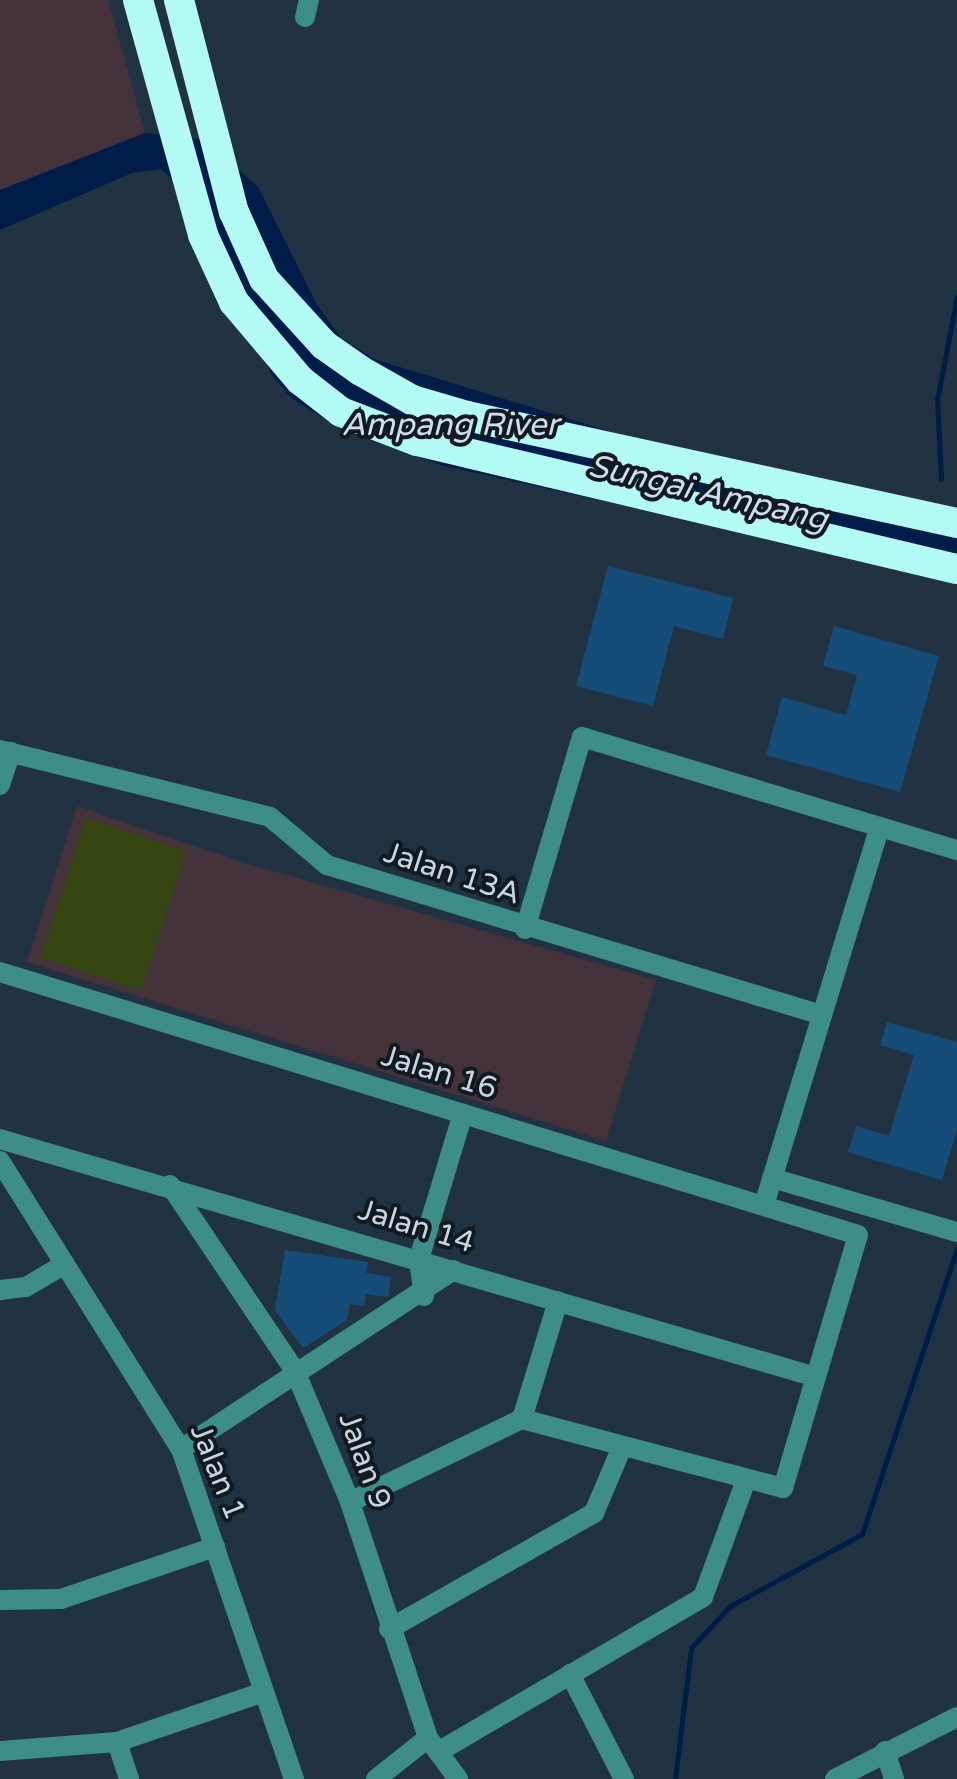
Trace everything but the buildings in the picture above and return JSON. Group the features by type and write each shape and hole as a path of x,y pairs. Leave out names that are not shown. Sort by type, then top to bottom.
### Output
{"highway":[{"path":"138,0 204,235 234,302 300,380 341,412 417,441 957,569"},
{"path":"178,0 234,212 264,280 324,345 361,371 412,400 467,416 957,523"}],"street":[{"path":"524,929 582,737 957,850"},
{"path":"0,785 5,751"},
{"name":"Jalan 13A","path":"5,751 270,817 327,865 524,929 822,1015"},
{"path":"765,1202 880,826"},
{"name":"Jalan 16","path":"0,972 765,1202 858,1235 816,1377"},
{"path":"424,1296 419,1260 463,1113"},
{"name":"Jalan 14","path":"0,1139 816,1377"},
{"name":"Jalan 1","path":"0,1160 181,1449 294,1779"},
{"path":"772,1178 950,1230"},
{"name":"Jalan 9","path":"170,1186 295,1371 350,1502 389,1629 433,1745 458,1779"},
{"path":"0,1290 26,1287 65,1264"},
{"path":"181,1449 295,1371 424,1296 454,1270"},
{"path":"522,1419 558,1301"},
{"path":"350,1502 522,1419 745,1483 783,1488 816,1377"},
{"path":"389,1629 594,1513 622,1447"},
{"path":"376,1779 703,1597 745,1483"},
{"path":"0,1600 60,1599 214,1547"},
{"path":"570,1674 624,1779"},
{"path":"0,1751 117,1742 264,1692"},
{"path":"836,1779 957,1717"},
{"path":"117,1742 129,1779"},
{"path":"885,1751 894,1779"}],"shaded area":[{"path":"0,0 108,0 145,133 0,190"},
{"path":"77,806 244,863 656,980 606,1141 27,962"}],"green space":[{"path":"86,818 187,851 141,991 41,958"}],"water":[{"name":"Ampang River","path":"145,133 205,140 258,187 316,303 341,338 377,360 900,520 957,526 957,579 444,466 342,430 291,398 272,375 178,185 161,169 132,173 0,230 0,190"}],"waterway":[{"path":"941,479 937,400 957,296"},
{"path":"675,1779 691,1648 730,1606 862,1534 957,1248"}],"water label":[{"name":"Sungai Ampang","path":"708,493"}]}
